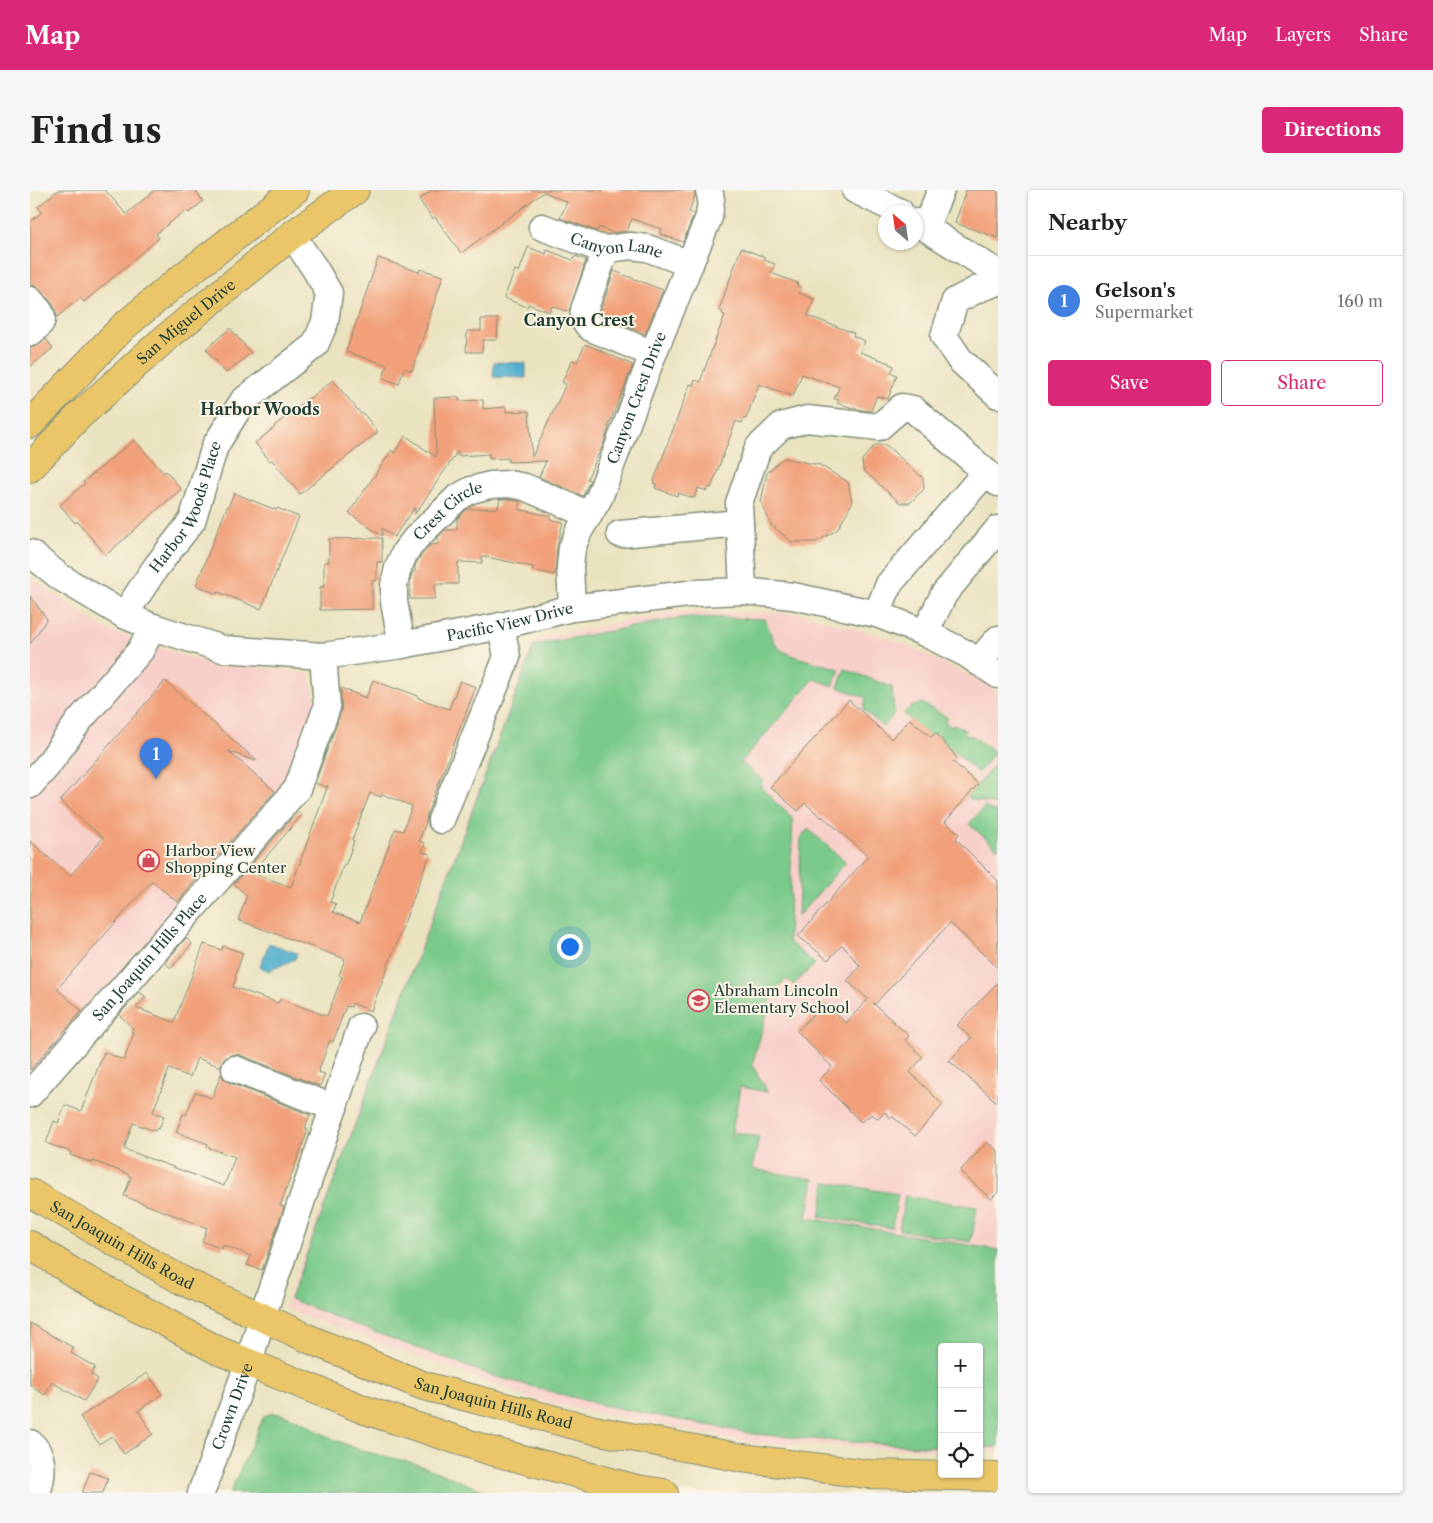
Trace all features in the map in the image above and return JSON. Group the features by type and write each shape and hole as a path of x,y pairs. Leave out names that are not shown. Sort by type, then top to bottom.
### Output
{"main road":[{"name":"San Miguel Drive","path":"30,468 80,416 161,342 292,235 355,190"},
{"path":"30,424 123,327 280,194"},
{"name":"San Joaquin Hills Road","path":"30,1193 181,1280 316,1342 424,1386 594,1430 742,1458 869,1474 998,1477"},
{"path":"30,1245 74,1273 217,1350 365,1410 491,1451 637,1489 664,1493"}],"street":[{"name":"Canyon Crest Drive","path":"572,608 570,566 572,548 579,532 600,498 653,354 709,218 710,190"},
{"path":"855,190 886,205"},
{"path":"923,220 941,190"},
{"name":"Canyon Lane","path":"542,227 596,247 606,249 631,246 647,248 690,264"},
{"path":"923,227 998,273"},
{"name":"Harbor Woods Place","path":"124,615 156,567 192,521 215,446 243,401 315,345 325,322 329,293 292,235"},
{"path":"606,249 584,310 583,317 586,324 591,328 653,354"},
{"path":"998,282 978,289 955,301 944,336 960,360 998,395"},
{"path":"30,300 41,313 42,320 40,325 30,333"},
{"path":"743,591 739,503 758,448 781,426 807,419 879,427 902,407 913,409 992,478 889,584 877,614"},
{"name":"Crest Circle","path":"402,646 394,602 394,585 398,568 405,552 416,538 457,498 471,490 490,484 509,484 525,487 589,515"},
{"path":"620,534 740,523"},
{"path":"925,633 944,594 998,529"},
{"name":"Pacific View Drive","path":"30,553 60,578 124,615 153,627 223,649 323,656 402,646 501,626 572,608 696,593 743,591 793,596 877,614 925,633 988,668"},
{"path":"441,820 507,657 501,626"},
{"path":"30,785 47,766 79,721 140,651 153,627"},
{"path":"988,668 998,639"},
{"name":"San Joaquin Hills Place","path":"30,1094 297,789 328,707 323,656"},
{"name":"Crown Drive","path":"201,1493 249,1362 262,1317 361,1026"},
{"path":"235,1069 334,1108"},
{"path":"30,1443 36,1448 41,1458 37,1493"}],"shaded area":[{"path":"30,577 105,629 200,661 309,673 316,705 288,783 30,1083"},
{"name":"Abraham Lincoln Elementary School","path":"671,612 798,613 892,639 986,683 998,693 998,1452 983,1451 983,1343 938,1343 938,1450 754,1443 538,1401 284,1308 534,639"}],"green space":[{"name":"Abraham Lincoln Elementary School","path":"686,617 765,619 774,641 782,650 797,657 840,669 833,686 814,679 741,762 762,780 761,787 793,819 788,941 815,964 793,985 787,979 773,992 752,1065 768,1092 740,1087 731,1138 733,1138 735,1132 759,1137 752,1169 814,1179 807,1218 998,1250 998,1447 983,1447 983,1343 938,1343 938,1447 835,1441 754,1434 602,1405 493,1376 290,1299 534,645"},
{"path":"845,669 892,687 894,714 883,727 863,709 866,698 838,687"},
{"path":"922,703 948,718 945,721 950,727 955,724 966,731 964,734 970,737 971,735 995,752 978,773 933,733 929,736 904,714 909,708"},
{"path":"998,761 998,806 967,797"},
{"path":"984,807 998,813 998,849 969,824"},
{"path":"808,829 846,862 798,916 801,837"},
{"path":"826,1182 898,1194 892,1228 820,1217"},
{"path":"905,1196 977,1207 971,1242 899,1230"},
{"path":"273,1413 286,1415 358,1449 410,1462 489,1493 230,1493 264,1416"}],"water":[{"path":"494,362 526,363 526,378 493,377"},
{"path":"269,943 297,953 295,959 269,971 260,967"}],"building":[{"path":"58,190 105,190 126,214 155,190 195,190 203,201 189,213 186,210 156,234 159,238 84,302 80,298 57,317 54,306 46,296 35,286 30,285 30,222 42,212 38,207"},
{"path":"432,190 694,190 695,195 689,212 694,214 683,242 660,234 662,229 632,219 627,231 613,233 599,227 597,231 560,218 567,202 544,192 461,253 435,217 433,219 419,200"},
{"path":"966,190 998,190 998,238 955,223"},
{"path":"528,247 546,254 547,250 573,260 575,256 586,260 569,311 552,306 550,312 528,304 527,307 504,298 515,270 519,272"},
{"path":"741,248 765,257 764,260 775,264 771,273 798,283 797,286 801,287 799,293 814,299 808,316 854,333 853,336 865,341 860,352 894,366 891,373 897,375 888,399 877,396 871,411 837,403 839,400 834,399 839,387 802,374 793,396 759,384 746,419 744,418 742,423 736,421 711,488 709,487 707,491 698,488 694,498 678,493 677,496 655,488 656,484 653,483 690,384 693,385 695,380 700,382 725,315 719,310"},
{"path":"378,258 419,272 420,269 443,276 412,371 404,368 399,384 383,378 387,365 346,352"},
{"path":"614,271 663,290 645,334 599,315"},
{"path":"481,319 498,319 497,340 483,340 482,352 466,352 467,331 481,331"},
{"path":"230,328 251,353 226,373 206,349"},
{"path":"46,339 53,348 30,367 30,348 39,345"},
{"path":"585,344 633,365 608,427 603,445 587,479 590,480 583,496 539,477 546,461 508,462 508,458 489,459 489,454 458,456 458,451 415,514 415,507 394,537 382,528 382,536 349,513 392,450 394,453 406,436 436,457 434,398 459,397 459,401 483,400 483,409 506,407 506,412 529,411 532,457 566,384 562,382 572,360 577,362"},
{"path":"333,380 378,432 300,494 255,443"},
{"path":"134,440 164,473 166,471 181,489 106,555 77,521 75,523 60,505 85,483 83,482"},
{"path":"875,445 886,445 923,478 924,489 910,503 900,503 863,470 862,460"},
{"path":"783,458 820,465 848,482 852,503 837,530 816,542 792,542 771,525 761,502 767,473"},
{"path":"234,493 299,517 261,609 196,585"},
{"path":"500,499 520,502 518,509 551,516 550,519 563,522 557,546 555,575 532,570 533,567 482,556 482,563 458,562 458,584 435,584 435,599 410,599 412,573 415,571 418,560 427,548 438,544 438,537 445,530 457,530 457,519 466,510 498,508"},
{"path":"382,538 382,562 377,562 377,580 372,581 372,609 320,610 320,587 324,587 324,562 329,562 329,539"},
{"path":"30,596 47,619 30,644"},
{"path":"373,680 449,709 460,681 476,687 427,814 419,841 425,843 422,852 430,854 371,1011 352,1003 351,1007 346,1006 333,1042 330,1040 318,1072 325,1074 320,1086 233,1054 226,1057 221,1063 221,1067 197,1058 190,1077 169,1069 153,1112 164,1116 159,1129 157,1128 155,1131 133,1123 124,1149 224,1186 235,1157 207,1147 208,1144 176,1132 183,1114 186,1115 195,1092 212,1098 221,1074 230,1083 310,1115 305,1128 308,1130 280,1206 284,1207 262,1270 247,1265 251,1256 223,1245 222,1249 202,1241 207,1228 124,1196 131,1177 128,1174 70,1155 71,1152 46,1143 54,1121 58,1123 65,1105 81,1111 104,1052 124,1060 134,1033 131,1032 133,1028 119,1015 139,992 146,997 136,1008 174,1022 204,944 222,950 223,946 243,953 233,987 278,1003 280,999 327,1016 342,977 339,975 345,959 238,920 247,896 234,884 298,811 302,815 252,873 291,887 328,785 326,787 315,783 341,712 341,688 366,698","holes":["370,793 381,797 382,794 412,806 403,831 395,829 360,922 333,912 336,904 330,902 344,864 346,864 354,841 352,840"]},
{"name":"Harbor View Shopping Center","path":"165,681 256,760 228,751 275,791 177,902 152,881 57,989 82,1011 30,1070 30,841 70,876 103,838 60,801"},
{"path":"849,700 891,739 910,719 931,737 936,733 957,758 953,762 978,784 945,822 959,833 956,839 998,881 998,968 950,923 875,1004 873,1003 909,1036 905,1040 923,1057 910,1072 943,1105 915,1136 893,1117 890,1118 885,1112 878,1119 872,1114 861,1122 819,1080 832,1067 797,1031 824,1003 846,1023 868,999 847,981 860,966 842,945 828,960 798,936 868,856 805,803 798,811 770,787"},
{"path":"186,938 192,944 171,968 165,963"},
{"path":"998,982 998,1103 949,1061 971,1038 957,1025"},
{"path":"987,1142 998,1151 998,1192 991,1199 960,1171"},
{"path":"30,1323 74,1348 71,1353 95,1367 91,1374 98,1379 84,1401 52,1382 45,1395 30,1385"},
{"path":"147,1373 162,1394 138,1411 153,1434 124,1454 112,1436 99,1444 80,1417"},
{"path":"90,1472 108,1478 103,1493 82,1493"}],"place":[{"name":"Gelson's","path":"156,779"},
{"name":"Harbor View Shopping Center","path":"149,860"},
{"name":"Abraham Lincoln Elementary School","path":"698,1000"}],"district":[{"name":"Canyon Crest","path":"579,320"},
{"name":"Harbor Woods","path":"260,409"}]}
